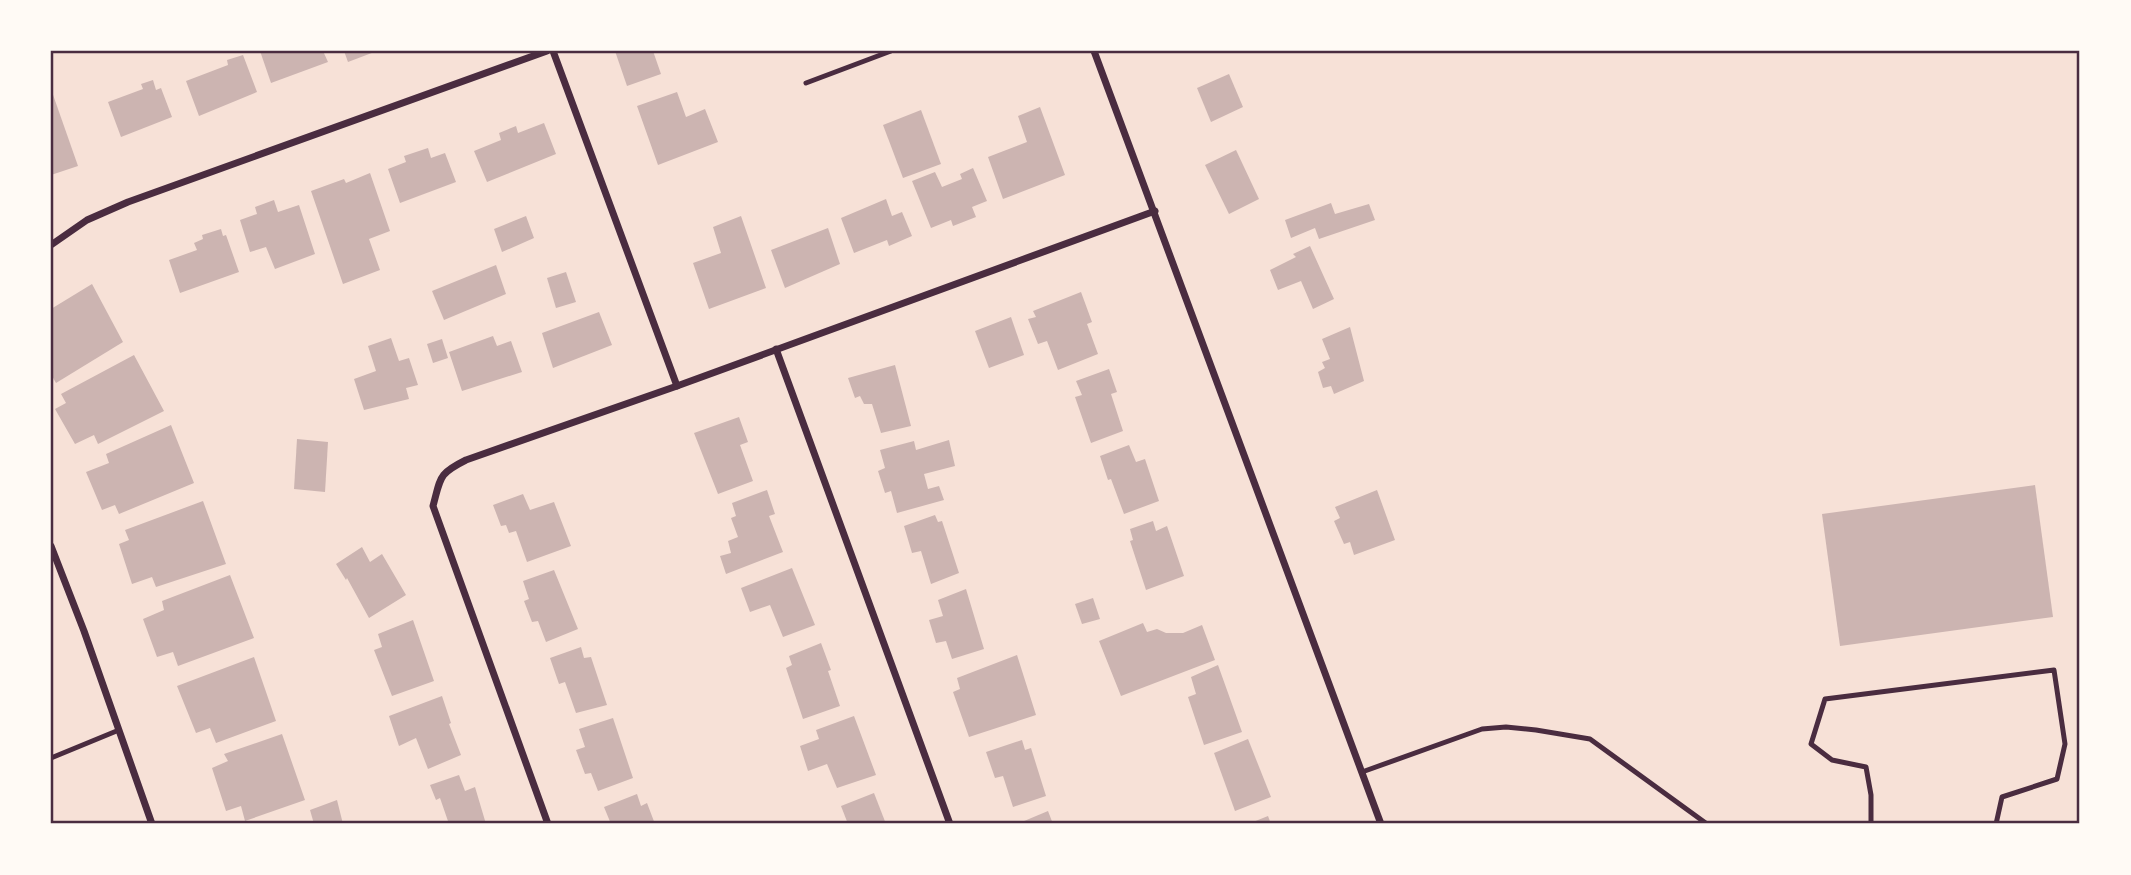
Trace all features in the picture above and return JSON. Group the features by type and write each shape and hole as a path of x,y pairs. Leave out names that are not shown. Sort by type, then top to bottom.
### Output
{"street":[{"path":"51,245 87,220 128,202 547,51"},
{"path":"553,51 677,386"},
{"path":"1094,51 1381,824"},
{"path":"548,824 439,528 433,506 440,478 445,470 466,460 677,386 1154,211"},
{"path":"776,349 950,824"},
{"path":"51,547 152,824"}],"lane":[{"path":"806,83 891,51"},
{"path":"1871,824 1871,795 1866,767 1832,760 1811,744 1825,699 2053,670 2066,744 2057,779 2002,797 1996,824"},
{"path":"1362,772 1482,729 1506,727 1536,730 1590,739 1707,824"},
{"path":"51,758 119,730"}],"building":[{"path":"260,51 323,51 328,62 271,83"},
{"path":"344,51 377,51 348,62"},
{"path":"615,51 653,51 661,74 627,86"},
{"path":"243,55 257,92 199,116 186,81 228,65 227,60"},
{"path":"1229,74 1243,107 1211,122 1197,88"},
{"path":"153,80 156,90 161,88 172,117 121,137 108,102 143,89 141,84"},
{"path":"51,89 78,166 51,175"},
{"path":"677,92 686,117 705,109 718,142 658,165 637,106"},
{"path":"1040,107 1065,175 1003,199 988,157 1027,142 1018,116"},
{"path":"921,110 941,164 903,178 883,125"},
{"path":"544,123 556,154 487,182 474,151 501,140 499,133 516,126 518,133"},
{"path":"428,148 431,158 445,153 456,182 400,203 388,169 406,162 404,156"},
{"path":"1236,150 1259,199 1229,214 1205,165"},
{"path":"973,168 987,201 972,207 976,217 953,226 951,220 931,228 912,181 935,172 942,187 962,179 960,174"},
{"path":"370,173 390,231 369,239 380,270 343,284 311,191 344,179 346,183"},
{"path":"886,199 892,216 902,212 912,236 889,246 887,240 854,253 841,218"},
{"path":"274,200 278,212 299,205 315,254 275,269 266,247 250,252 240,220 257,214 255,207"},
{"path":"1331,203 1335,214 1369,204 1375,220 1319,239 1315,228 1291,238 1285,220"},
{"path":"526,216 534,238 502,252 494,229"},
{"path":"741,216 766,288 709,309 693,263 721,253 713,227"},
{"path":"828,228 840,264 785,288 771,250"},
{"path":"221,229 223,236 226,235 239,272 180,293 169,260 197,250 194,243 203,239 202,235"},
{"path":"1310,246 1334,299 1313,309 1301,281 1278,290 1270,270 1296,257 1293,254"},
{"path":"496,265 506,294 444,320 432,291"},
{"path":"566,272 576,302 556,308 547,278"},
{"path":"92,284 123,342 56,383 51,374 51,309"},
{"path":"1081,292 1092,322 1087,324 1098,354 1058,370 1047,341 1038,344 1028,319 1036,317 1033,311"},
{"path":"599,312 612,345 553,368 542,333"},
{"path":"1011,317 1024,355 989,368 975,331"},
{"path":"1350,327 1364,381 1334,394 1331,386 1323,388 1318,372 1325,368 1322,362 1330,359 1322,339"},
{"path":"493,336 497,346 511,341 522,372 462,391 449,352"},
{"path":"391,338 399,361 409,358 418,385 406,388 409,399 364,410 354,379 376,371 368,346"},
{"path":"442,339 448,358 433,363 427,344"},
{"path":"134,355 164,411 98,444 94,435 75,444 55,409 66,403 61,394"},
{"path":"895,365 911,426 881,433 872,404 864,404 860,396 855,398 848,378"},
{"path":"1109,369 1117,392 1111,394 1123,431 1091,443 1075,397 1082,395 1076,381"},
{"path":"739,417 748,442 740,445 753,481 718,494 694,433"},
{"path":"171,425 194,483 119,514 115,505 102,510 86,472 109,463 106,454"},
{"path":"297,439 328,442 325,492 294,489"},
{"path":"949,440 955,466 924,474 928,489 939,486 944,500 897,513 891,491 885,493 878,471 885,468 880,450 914,441 916,450"},
{"path":"1129,445 1136,462 1145,459 1159,501 1124,514 1100,456"},
{"path":"2035,485 2053,617 1840,646 1822,514"},
{"path":"767,490 775,514 769,516 783,552 726,574 720,556 731,553 728,541 738,537 731,518 736,516 732,503"},
{"path":"1377,490 1395,540 1354,555 1350,542 1344,544 1334,521 1340,518 1335,507"},
{"path":"523,494 530,510 554,502 571,546 527,562 516,531 509,533 506,525 501,526 493,505"},
{"path":"203,501 226,564 156,587 152,577 132,584 119,544 129,540 125,530"},
{"path":"935,515 938,522 942,521 959,573 931,584 921,551 912,553 904,526"},
{"path":"1153,521 1156,531 1167,526 1184,576 1146,590 1130,541 1133,540 1130,529"},
{"path":"362,547 370,562 382,554 406,595 369,618 336,564"},
{"path":"792,568 815,625 783,637 770,605 750,612 741,588"},
{"path":"554,570 578,629 546,642 538,621 532,622 524,601 529,599 523,581"},
{"path":"230,575 254,638 178,666 173,652 157,657 143,619 164,610 162,601"},
{"path":"966,589 984,649 952,659 946,641 936,643 929,620 943,616 938,600"},
{"path":"1093,598 1100,619 1082,624 1075,604"},
{"path":"413,620 434,681 392,696 374,650 382,647 378,634"},
{"path":"1143,623 1147,632 1157,629 1166,633 1183,633 1202,625 1215,660 1121,696 1099,641"},
{"path":"821,643 840,706 803,719 786,668 792,665 789,656"},
{"path":"581,647 584,658 591,657 607,705 576,713 565,682 559,684 550,658"},
{"path":"1017,655 1036,715 969,737 953,692 960,689 957,678"},
{"path":"254,657 276,721 216,743 210,728 196,733 177,686"},
{"path":"1218,665 1242,732 1204,745 1188,697 1196,694 1191,677"},
{"path":"442,696 461,755 428,769 416,738 399,746 389,716"},
{"path":"854,716 876,775 837,788 827,764 808,771 800,746 819,739 816,730"},
{"path":"613,718 633,778 598,791 591,773 585,774 576,750 585,747 579,729"},
{"path":"282,734 305,800 245,821 241,806 226,811 212,768 228,761 224,754"},
{"path":"1248,739 1271,797 1235,811 1214,753"},
{"path":"1022,740 1025,750 1031,748 1046,796 1013,807 1003,776 995,778 986,752"},
{"path":"459,775 465,791 475,787 486,824 449,824 440,798 436,800 430,785"},
{"path":"874,793 886,824 848,824 841,806"},
{"path":"637,794 641,806 647,803 655,824 611,824 604,807"},
{"path":"337,800 343,824 314,824 310,810"},
{"path":"1048,811 1053,824 1017,824"},
{"path":"1268,816 1271,824 1248,824"}]}
